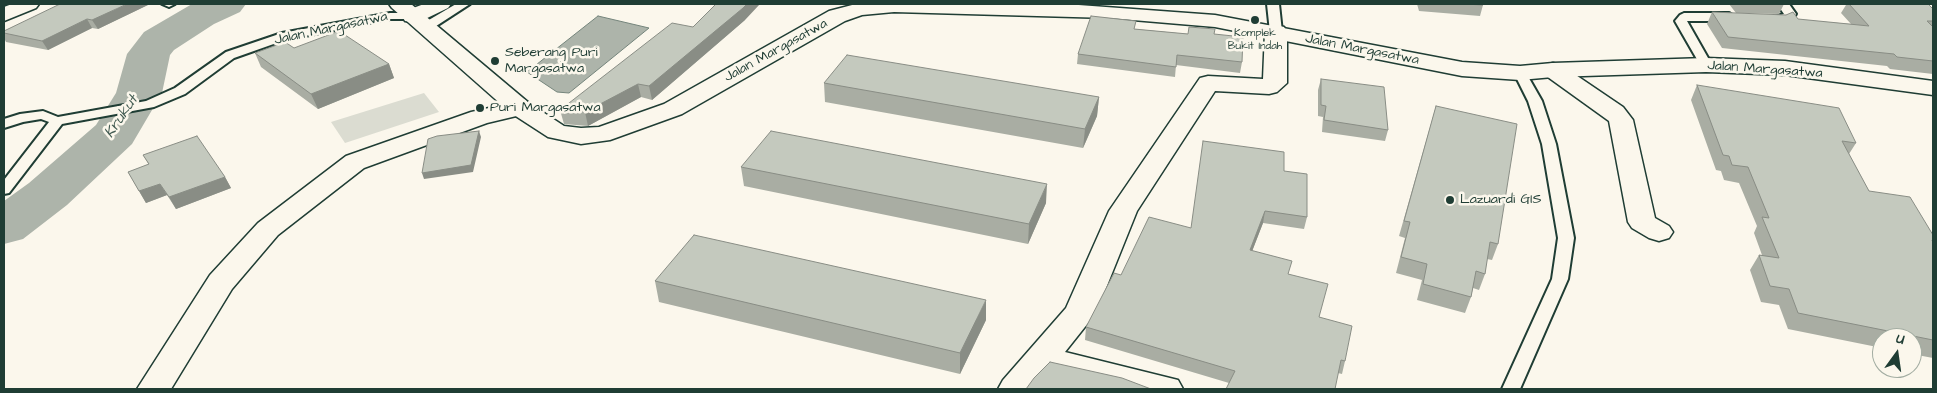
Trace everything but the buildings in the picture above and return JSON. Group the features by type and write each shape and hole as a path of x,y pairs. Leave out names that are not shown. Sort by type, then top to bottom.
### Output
{"street":[{"path":"4,15 29,4"},
{"path":"413,16 441,4"},
{"name":"Jalan Margasatwa","path":"413,16 520,108 557,132 581,136 601,135 622,129 673,109 837,16 860,9 894,6 1109,12 1215,21 1462,69 1520,73 1553,70 1706,65 1786,68 1933,88"},
{"path":"1015,389 1080,313 1123,211 1208,83 1269,87 1275,83 1276,32"},
{"path":"1553,70 1614,112 1621,120 1642,222 1659,232"},
{"path":"154,389 221,282 268,229 355,162 480,117 520,108"},
{"path":"1042,358 1166,389"}],"lane":[{"path":"413,16 464,4"},
{"path":"1273,4 1276,32"},
{"path":"1703,4 1712,16"},
{"path":"1760,19 1780,20 1788,18 1790,14 1782,4"},
{"name":"Jalan Margasatwa","path":"4,124 20,118 43,115 57,121 149,104 180,91 230,55 282,37 390,16 413,16"},
{"path":"1706,65 1680,21 1684,17 1741,18"},
{"path":"1511,389 1560,279 1566,238 1548,144 1535,101 1520,73"},
{"path":"4,190 57,121"}],"shaded area":[{"path":"598,16 649,28 569,93 557,92 527,72"},
{"path":"424,93 439,112 345,143 331,122"}],"waterway":[{"name":"Krukut","path":"4,227 48,194 115,134 139,93 149,54 159,41 200,15 226,4"}],"place":[{"name":"Komplek Bukit Indah","path":"1255,20"},
{"name":"Seberang Puri Margasatwa","path":"495,61"},
{"name":"Puri Margasatwa","path":"480,108"},
{"name":"Lazuardi GIS","path":"1450,200"}]}
